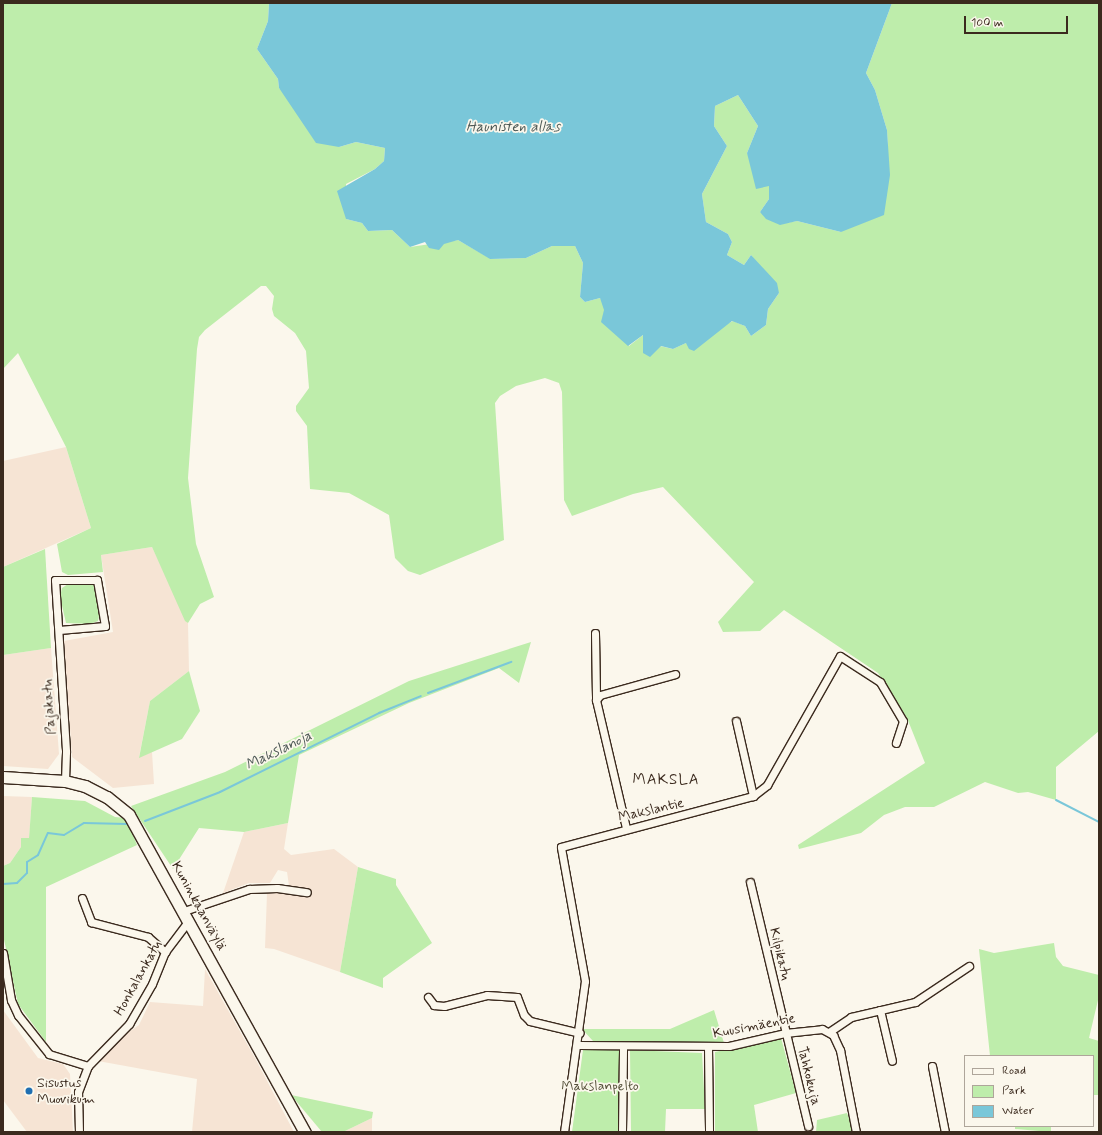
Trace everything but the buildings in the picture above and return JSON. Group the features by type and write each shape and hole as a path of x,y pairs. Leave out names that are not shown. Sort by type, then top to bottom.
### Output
{"street":[{"name":"Pajakatu","path":"59,630 105,626 97,580 55,580 59,630 65,781"},
{"path":"595,633 596,700 626,828"},
{"name":"Makslantie","path":"564,1132 580,1033 585,981 561,847 626,828 698,813 754,796 768,785 840,656 880,682 903,721 896,743"},
{"path":"596,700 600,696 675,674"},
{"path":"736,721 754,796"},
{"name":"Kuninkaanväylä","path":"3,777 65,781 85,786 108,797 129,815 187,915 305,1132"},
{"name":"Kilpikatu","path":"750,882 785,1033"},
{"path":"187,915 249,889 277,888 308,892"},
{"path":"82,898 91,922 148,937 165,952"},
{"name":"Honkalankatu","path":"79,1132 78,1092 88,1066 129,1024 152,984 165,952 187,915"},
{"path":"3,953 11,1000 18,1015 49,1054 88,1066"},
{"path":"856,1132 840,1050 829,1032 851,1017 915,1002 969,966"},
{"path":"428,997 434,1005 444,1006 487,995 517,997 524,1015 530,1021 580,1033"},
{"path":"880,1010 892,1061"},
{"name":"Kuusimäentie","path":"578,1045 728,1046 814,1028 829,1032"},
{"name":"Tahkokuja","path":"785,1033 808,1126"},
{"path":"622,1132 623,1046"},
{"path":"708,1047 709,1132"},
{"path":"932,1066 945,1132"}],"shaded area":[{"path":"66,447 91,528 3,567 3,461"},
{"path":"152,547 188,623 189,671 150,701 139,757 152,752 154,784 113,788 72,757 64,641 113,632 101,555"},
{"path":"51,648 59,754 48,769 3,766 3,655"},
{"path":"3,796 32,797 29,839 21,838 21,847 10,863 3,866"},
{"path":"288,823 284,849 291,855 334,849 358,867 340,972 274,949 265,948 267,893 290,893 287,872 278,870 270,883 249,883 223,893 244,832"},
{"path":"205,969 255,1058 294,1132 192,1132 197,1079 98,1061 109,1045 139,1025 150,1002 203,1006"},
{"path":"3,1010 38,1058 63,1064 70,1074 73,1132 27,1132 3,1100"},
{"path":"372,1118 372,1132 343,1132"}],"green space":[{"path":"3,3 269,3 268,21 257,49 278,79 279,88 339,147 356,142 385,148 384,161 375,169 346,184 346,219 362,223 368,231 392,230 410,247 458,240 491,259 526,258 552,246 575,246 583,263 580,297 585,302 600,298 629,346 643,335 643,353 660,346 673,349 733,321 745,326 751,336 766,325 768,309 779,293 751,255 744,265 727,255 732,242 728,234 706,222 702,194 727,146 714,126 715,106 738,95 758,126 747,153 769,186 769,199 760,212 780,224 797,221 841,232 888,151 887,130 875,90 866,73 892,3 1099,3 1099,731 1056,767 1056,800 1028,792 1018,793 985,782 934,807 905,807 884,815 861,833 799,849 798,845 925,763 907,718 878,673 784,610 760,631 723,632 718,622 754,582 663,487 633,494 572,516 564,500 562,392 559,383 545,378 516,386 500,396 495,403 504,540 420,575 408,571 395,558 389,515 349,493 310,489 307,426 296,411 296,406 309,388 306,351 295,333 274,316 272,309 274,296 266,286 261,286 205,330 199,337 188,478 196,544 214,597 200,604 188,623 185,621 152,547 101,555 103,572 68,575 62,572 57,544 91,528 66,447 18,353 3,369"},
{"path":"45,549 51,648 3,655 3,567"},
{"path":"68,584 93,585 98,591 100,611 98,621 90,624 66,623 60,597 62,588"},
{"path":"531,642 519,683 499,668 409,703 299,755 288,823 244,832 199,828 173,869 131,806 225,772 409,681"},
{"path":"189,671 200,711 182,739 139,758 150,701"},
{"path":"32,797 85,801 115,817 126,818 137,845 46,887 46,1042 18,1004 3,935 3,866 10,863 21,847 21,838 29,838"},
{"path":"358,867 396,879 396,885 432,943 383,978 383,988 340,972"},
{"path":"1054,943 1056,957 1063,966 1099,975 1099,996 1089,1038 1099,1041 1099,1095 1094,1095 1094,1055 990,1055 979,949 994,953"},
{"path":"714,1010 724,1043 593,1041 582,1029 670,1029"},
{"path":"781,1038 796,1093 754,1105 758,1132 715,1132 715,1052"},
{"name":"Makslanpelto","path":"619,1049 620,1132 572,1132 583,1050"},
{"path":"630,1050 702,1053 705,1109 666,1109 665,1132 631,1132"},
{"path":"291,1095 373,1112 372,1118 343,1132 322,1132"},
{"path":"847,1113 854,1132 816,1132 817,1120"},
{"path":"1015,1127 1051,1127 1051,1132 1015,1129"}],"water":[{"name":"Haunisten allas","path":"269,3 892,3 866,73 875,90 887,130 890,175 884,215 841,232 797,221 780,225 766,219 760,212 769,199 769,186 756,189 747,153 758,126 738,95 715,106 714,126 727,146 702,194 706,222 728,234 732,242 727,255 744,265 751,255 777,283 779,293 768,309 766,325 751,336 745,326 732,321 694,351 689,349 686,343 673,349 661,346 650,357 643,353 643,335 628,346 601,322 604,310 600,298 585,302 580,297 583,263 575,246 552,246 526,258 490,259 458,240 444,244 439,250 429,248 425,242 410,247 392,230 368,231 362,223 346,219 337,191 375,169 384,161 385,148 356,142 339,147 316,143 279,88 278,79 257,49 268,21"}],"waterway":[{"name":"Makslanoja","path":"428,693 511,662"},
{"name":"Makslanoja","path":"145,821 220,792 379,713 421,696"},
{"path":"1056,800 1099,822"},
{"name":"Makslanoja","path":"3,884 17,883 27,873 27,862 38,855 48,833 64,835 84,823 127,824"}],"place":[{"name":"Sisustus Muovikum","path":"29,1091"}],"district":[{"name":"MAKSLA","path":"666,781"}]}
